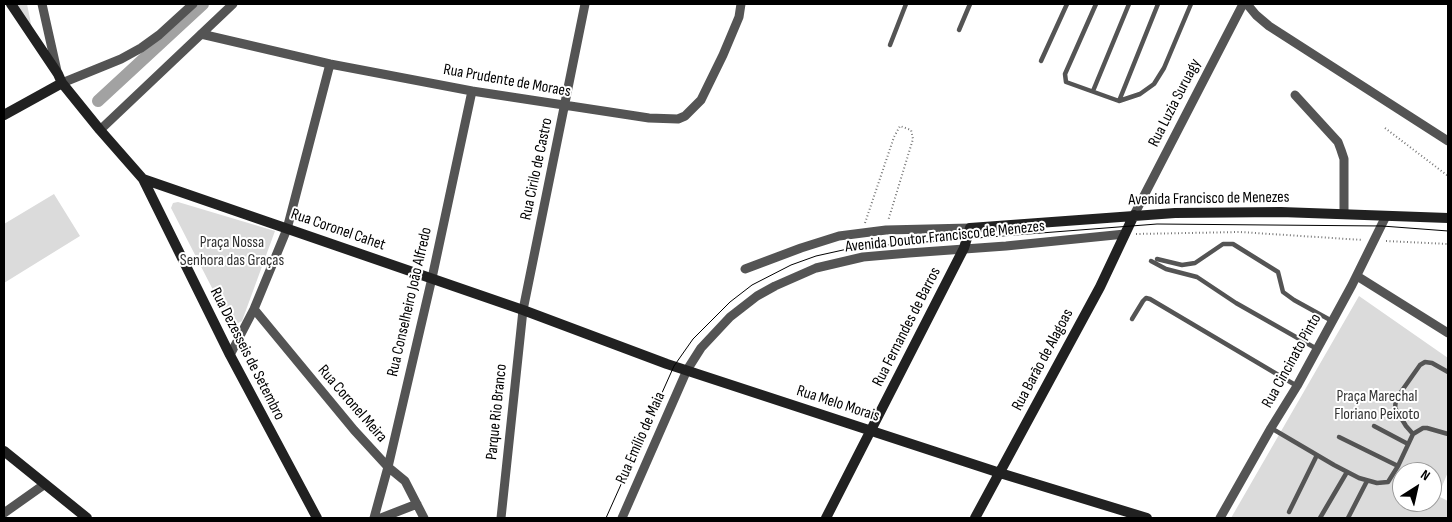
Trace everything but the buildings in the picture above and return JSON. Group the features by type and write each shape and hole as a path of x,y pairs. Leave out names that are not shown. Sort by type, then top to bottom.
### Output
{"street":[{"name":"Rua Dezesseis de Setembro","path":"11,4 60,79 100,130 143,179 230,355 317,518"},
{"path":"42,4 60,79"},
{"path":"4,115 60,79 121,59 141,48 159,35 193,4"},
{"path":"100,130 233,4"},
{"name":"Rua Cirilo de Castro","path":"523,310 566,106 585,4"},
{"name":"Rua Prudente de Moraes","path":"201,34 330,64 472,90 649,118 678,119 685,116 701,100 724,55 739,17 741,4"},
{"name":"Rua Luzia Suruagy","path":"1134,215 1243,4"},
{"path":"1247,4 1269,26 1448,141"},
{"path":"230,355 254,309 287,229 330,64"},
{"name":"Rua Conselheiro João Alfredo","path":"374,518 388,468 432,278 472,90"},
{"path":"1295,95 1338,142 1344,159 1344,214"},
{"name":"Rua Coronel Cahet","path":"143,179 523,310"},
{"name":"Avenida Francisco de Menezes","path":"970,228 1175,213 1281,212 1448,218"},
{"name":"Rua Barão de Alagoas","path":"975,518 1100,287 1134,215"},
{"name":"Rua Cincinato Pinto","path":"1220,518 1297,386 1352,285 1386,216"},
{"path":"745,269 839,236 886,230 970,228"},
{"name":"Rua Fernandes de Barros","path":"826,518 964,248 970,228"},
{"name":"Avenida Doutor Francisco de Menezes","path":"687,370 702,348 730,317 757,296 816,268 863,258 1125,234"},
{"path":"1356,276 1448,333"},
{"path":"1352,285 1368,283"},
{"name":"Rua Coronel Meira","path":"254,309 354,430 388,468 405,481 424,518"},
{"name":"Rua Melo Morais","path":"523,310 667,364 1147,518"},
{"name":"Parque Rio Branco","path":"501,518 523,310"},
{"name":"Rua Emílio de Maia","path":"622,518 687,370"},
{"path":"4,451 87,518"},
{"path":"4,513 45,484"},
{"path":"380,518 417,504"}],"lane":[{"path":"890,45 906,4"},
{"path":"959,30 970,4"},
{"path":"1041,61 1067,4"},
{"path":"1096,4 1065,74 1066,82 1119,101 1140,94 1154,84 1164,68 1191,4"},
{"path":"1093,91 1129,4"},
{"path":"1119,101 1158,4"},
{"path":"1158,259 1182,265 1195,263 1223,244 1234,244 1278,272 1283,292 1332,321"},
{"path":"1151,261 1166,269 1197,278 1317,349"},
{"path":"1132,320 1143,301 1146,298 1150,299 1297,386"},
{"path":"1413,434 1395,408 1396,399 1424,362 1432,363 1448,372"},
{"path":"1374,426 1408,444"},
{"path":"1272,428 1347,472 1367,481 1377,483 1388,482 1392,476"},
{"path":"1400,462 1413,434 1423,428 1448,434"},
{"path":"1339,437 1392,463"},
{"path":"1289,512 1317,455"},
{"path":"1320,518 1347,472"},
{"path":"1348,518 1367,481"}],"path":[{"path":"862,232 894,137 900,126 911,130 913,139 886,230"},
{"path":"1385,128 1448,176"},
{"path":"1125,234 1240,232 1448,244"}],"green space":[{"path":"8,4 27,4 36,49"},
{"path":"54,194 80,236 4,283 4,224"},
{"name":"Praça Nossa Senhora das Graças","path":"178,202 275,231 242,321 235,325 230,323 171,208 173,203"},
{"name":"Praça Marechal Floriano Peixoto","path":"1359,296 1448,358 1448,472 1442,486 1442,462 1392,462 1392,512 1442,512 1442,498 1448,501 1448,518 1231,518"}],"waterway":[{"path":"98,101 203,4"}],"tram line":[{"path":"606,518 674,366 693,339 730,302 752,285 791,265 816,256 843,250 886,245 1157,224 1382,226 1448,231"}]}
